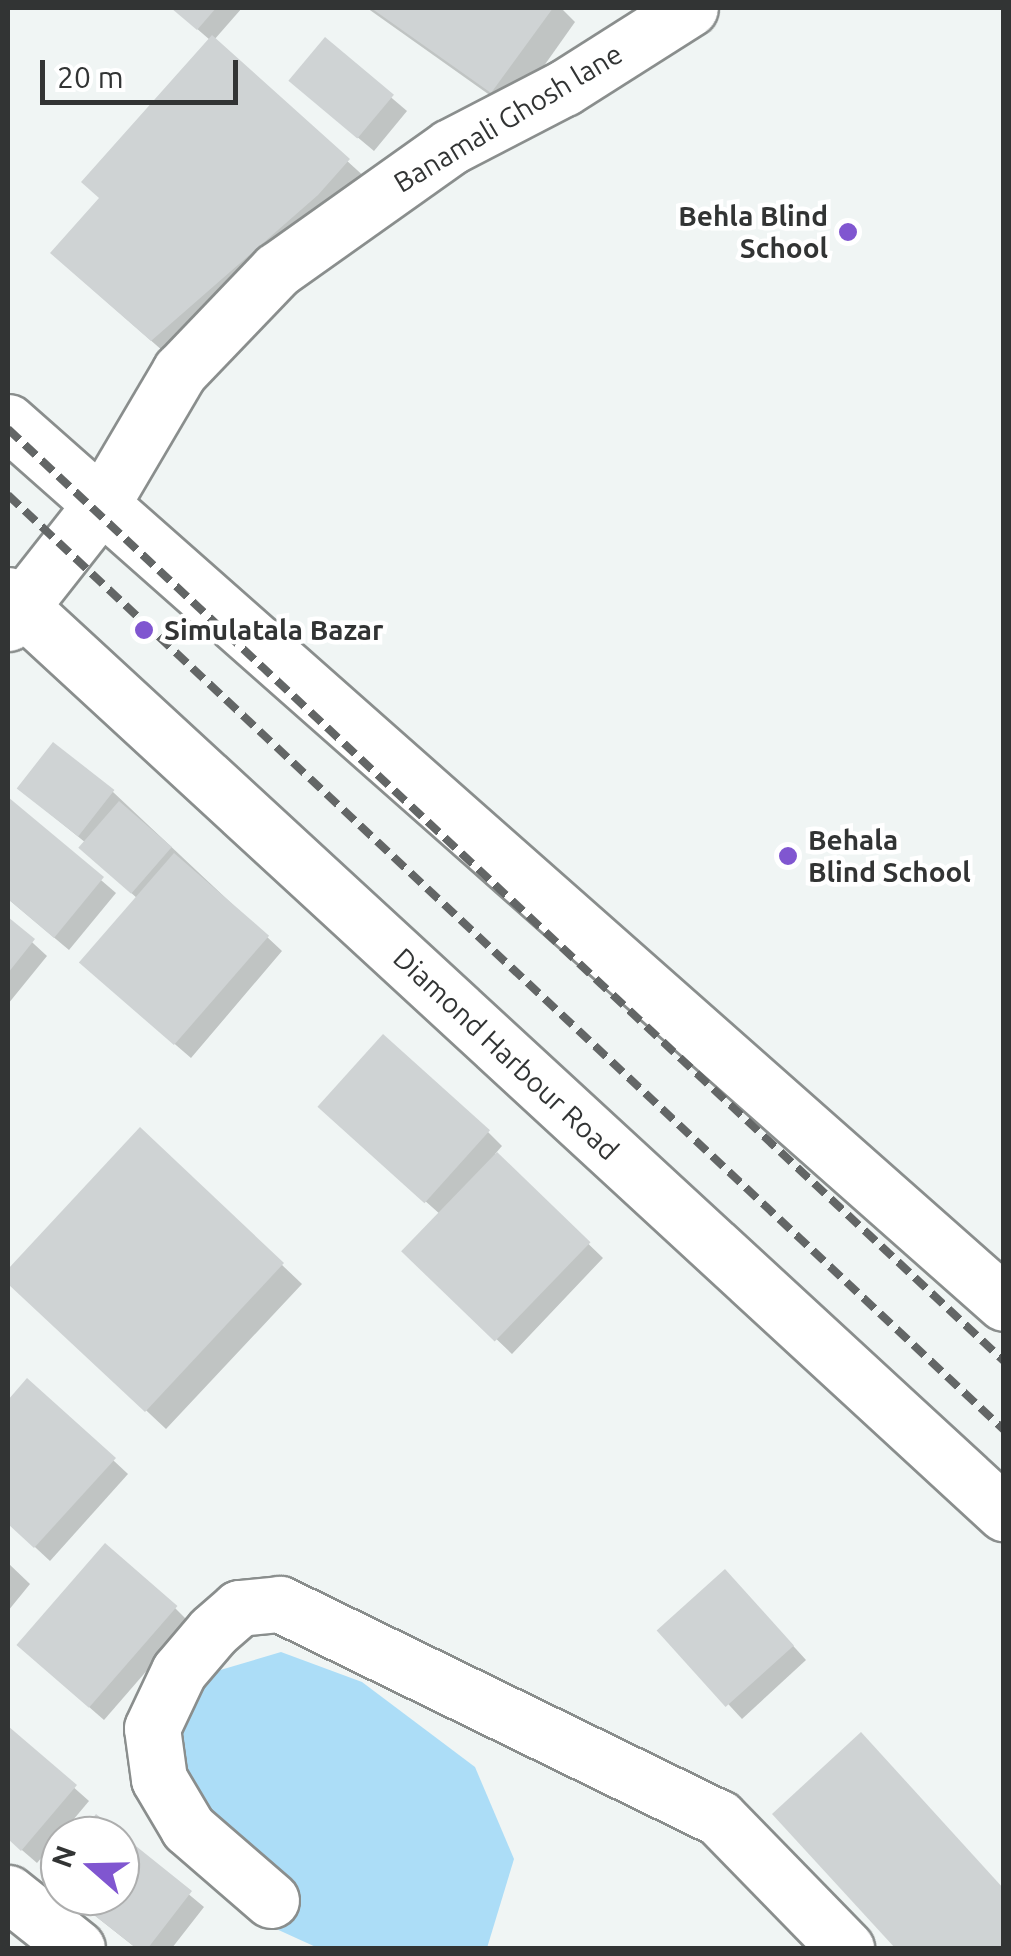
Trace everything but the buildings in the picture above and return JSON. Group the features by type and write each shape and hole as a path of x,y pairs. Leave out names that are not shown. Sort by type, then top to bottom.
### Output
{"main road":[{"name":"Banamali Ghosh lane","path":"12,609 101,504 180,371 277,270 450,148 564,88 690,8"},
{"path":"8,422 1004,1303"},
{"name":"Diamond Harbour Road","path":"12,609 1004,1513"},
{"path":"271,1900 188,1828 159,1779 152,1728 179,1671 213,1631 239,1608 280,1604 719,1818 846,1948"},
{"path":"8,1893 77,1948"}],"water":[{"path":"281,1652 362,1682 475,1767 514,1859 487,1948 318,1948 261,1922 152,1809 200,1676"}],"railway":[{"path":"8,429 1004,1361"},
{"path":"8,495 1004,1430"}],"place":[{"name":"Behla Blind School","path":"848,232"},
{"name":"Simulatala Bazar","path":"144,630"},
{"name":"Behala Blind School","path":"788,856"}]}
